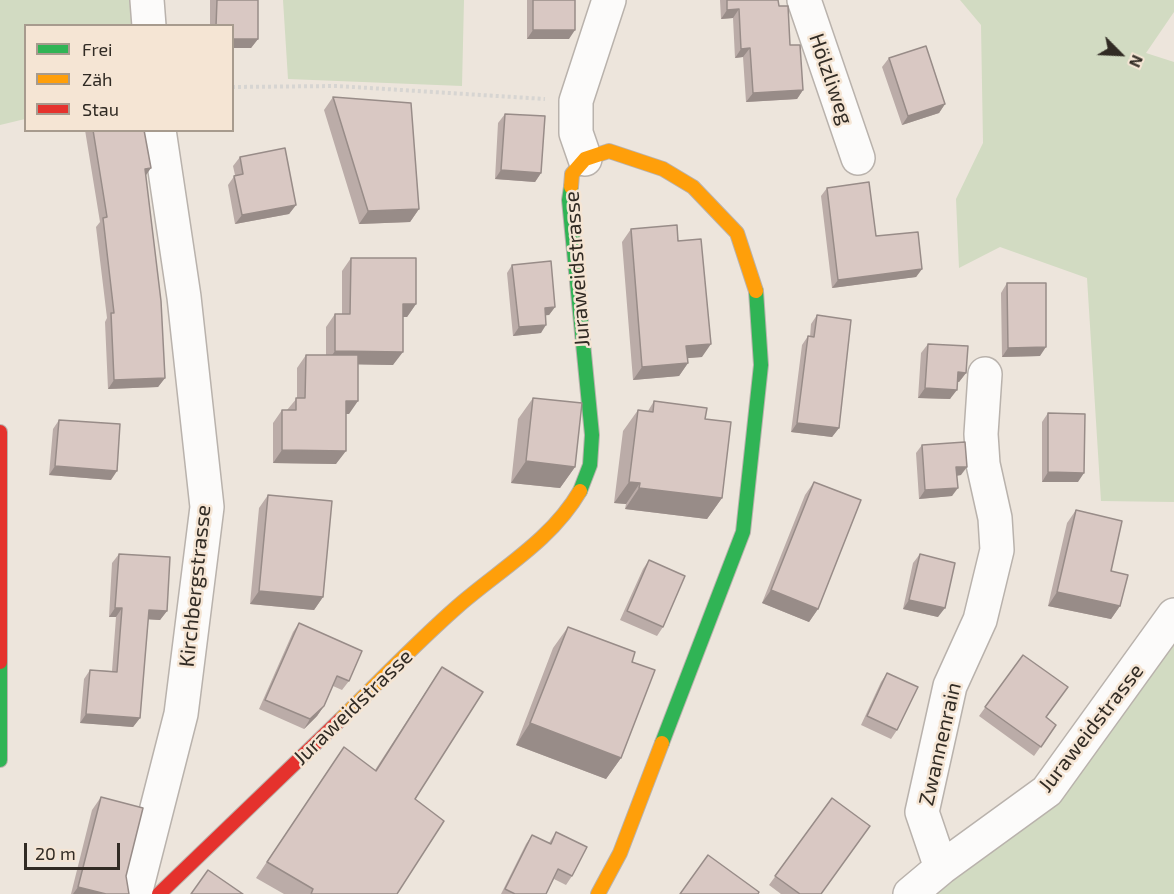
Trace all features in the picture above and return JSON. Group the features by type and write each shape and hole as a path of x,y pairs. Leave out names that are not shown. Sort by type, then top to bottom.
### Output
{"street":[{"path":"147,0 149,24"},
{"path":"598,894 620,853 743,532 760,365 755,284 737,233 693,187 663,169 609,151 585,159 576,133 576,101 609,0"},
{"name":"Hölzliweg","path":"804,0 858,158"},
{"name":"Kirchbergstrasse","path":"135,894 181,714 207,507 184,297 159,132"},
{"name":"Juraweidstrasse","path":"159,894 457,607 530,549 568,512 583,487 590,465 592,435 569,200 572,174 585,159"},
{"name":"Zwannenrain","path":"941,868 922,812 950,686 980,620 998,550 995,518 983,464 981,434 985,374"},
{"path":"0,432 0,760"},
{"name":"Juraweidstrasse","path":"910,894 941,868 1047,791 1174,615"}],"path":[{"path":"234,87 337,86 576,101"}],"green space":[{"path":"0,0 137,0 138,24 24,24 24,119 0,125"},
{"path":"283,0 464,0 462,86 288,79"},
{"path":"960,0 1174,0 1174,12 1146,53 1174,62 1174,502 1101,501 1087,278 1000,247 959,268 956,199 983,143 981,25"},
{"path":"1174,639 1174,894 936,894 1036,812"}],"building":[{"path":"217,0 258,0 258,39 234,39 234,24 216,24"},
{"path":"533,0 575,0 575,30 533,30"},
{"path":"727,0 778,0 779,6 788,6 790,45 800,45 803,90 753,93 750,48 741,49 739,9 727,10"},
{"path":"926,46 945,104 908,116 889,58"},
{"path":"333,97 411,103 419,209 368,211"},
{"path":"505,114 545,116 541,173 501,170"},
{"path":"93,132 144,132 151,168 145,169 161,301 165,378 114,380 111,313 114,313 103,218 107,217"},
{"path":"285,148 296,205 242,215 234,176 243,174 240,157"},
{"path":"869,182 876,236 918,232 922,269 838,280 827,188"},
{"path":"677,225 678,241 701,239 711,344 686,346 688,363 642,367 631,229"},
{"path":"351,258 416,258 416,304 403,304 403,352 335,351 335,314 350,314"},
{"path":"551,261 555,307 545,308 546,325 519,327 512,265"},
{"path":"1007,283 1046,283 1046,347 1008,348"},
{"path":"817,315 851,320 839,428 797,423 808,336 814,337"},
{"path":"928,344 968,346 966,373 958,372 957,390 925,388"},
{"path":"306,355 358,355 358,401 346,401 346,451 282,450 282,410 296,410 296,398 305,398"},
{"path":"533,398 582,403 575,467 526,461"},
{"path":"654,401 707,408 705,419 731,422 722,498 639,488 640,483 629,482 638,410 653,412"},
{"path":"1048,413 1085,414 1084,473 1048,472"},
{"path":"59,420 120,424 117,471 55,466"},
{"path":"965,442 967,467 956,467 958,488 925,490 922,445"},
{"path":"814,482 861,500 818,609 771,590"},
{"path":"268,495 332,501 323,597 259,591"},
{"path":"1076,510 1122,521 1111,571 1128,575 1120,606 1057,592"},
{"path":"119,554 170,557 167,611 149,610 140,718 86,714 90,670 117,672 122,608 115,608"},
{"path":"920,554 955,563 945,608 909,600"},
{"path":"649,560 685,576 663,627 627,611"},
{"path":"299,623 362,651 349,681 337,676 324,706 310,719 265,700"},
{"path":"568,627 635,652 632,662 655,670 621,758 530,723"},
{"path":"1023,655 1068,687 1046,717 1056,725 1041,747 985,707"},
{"path":"442,667 483,692 415,799 444,821 397,894 311,894 313,889 267,862 344,747 376,771"},
{"path":"887,673 918,687 897,730 867,716"},
{"path":"101,797 143,808 126,876 129,894 106,894 78,887"},
{"path":"832,798 870,826 821,894 800,894 775,876"},
{"path":"556,832 587,847 572,876 558,869 546,894 515,894 505,889 532,835 551,844"},
{"path":"708,855 759,892 758,894 680,894"},
{"path":"208,870 243,894 191,894"}],"traffic: fast":[{"path":"571,187 569,200 592,435 590,465 580,491"},
{"path":"662,743 743,532 761,365 756,291"},
{"path":"0,662 0,760"}],"traffic: slow":[{"path":"571,187 572,174 585,159 609,151 663,169 693,187 737,233 756,291"},
{"path":"340,720 442,621 539,540 568,509 580,491"},
{"path":"598,894 620,853 662,743"}],"traffic: jam":[{"path":"0,432 0,662"},
{"path":"159,894 340,720"}]}
